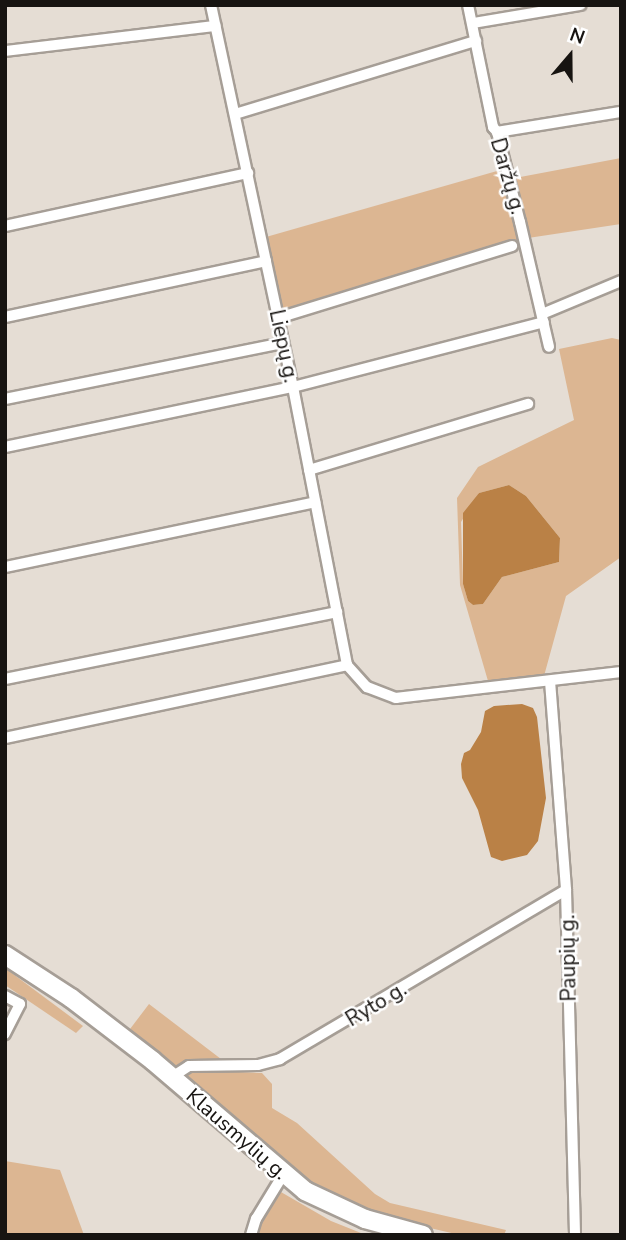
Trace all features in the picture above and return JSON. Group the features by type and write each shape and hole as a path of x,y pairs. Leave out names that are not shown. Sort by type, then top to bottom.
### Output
{"main road":[{"name":"Klausmylių g.","path":"5,955 71,998 172,1077 283,1175 346,1212 423,1235"}],"street":[{"name":"Liepų g.","path":"211,5 293,387 347,665 361,682 374,692 396,698 550,681"},
{"name":"Daržų g.","path":"468,5 493,127 497,132 549,347"},
{"path":"473,23 580,5"},
{"path":"5,51 216,26"},
{"path":"235,114 476,41"},
{"path":"497,132 621,112"},
{"path":"5,226 248,173"},
{"path":"278,318 512,246"},
{"path":"5,317 266,261"},
{"path":"5,447 293,387 543,318 621,281"},
{"path":"5,399 283,343"},
{"path":"309,470 528,404"},
{"path":"5,567 315,502"},
{"path":"5,679 337,612"},
{"path":"5,738 347,665"},
{"path":"550,681 621,672"},
{"name":"Paupių g.","path":"550,681 566,890 575,1235"},
{"name":"Ryto g.","path":"172,1077 189,1066 258,1065 280,1059 566,890"},
{"path":"5,996 20,1004 5,1034"},
{"path":"251,1235 256,1219 283,1175"}],"shaded area":[{"path":"621,158 621,224 528,238 515,178"},
{"path":"497,171 500,181 506,180 520,240 283,310 266,237"},
{"path":"612,338 621,340 621,557 566,596 544,676 488,681 460,585 457,498 478,467 574,420 559,349","holes":["509,485 526,496 560,538 559,562 502,577 483,604 473,605 468,601 463,584 461,522 479,493"]},
{"path":"509,485 526,496 560,538 559,562 502,577 483,604 473,605 468,601 463,584 463,513 479,493"},
{"path":"522,704 533,708 537,717 546,798 538,841 527,855 502,861 491,857 478,810 462,778 461,764 464,753 470,750 481,732 485,711 494,706"},
{"path":"5,968 83,1026 76,1033 5,985"},
{"path":"149,1004 238,1072 262,1073 272,1084 272,1108 297,1123 375,1194 390,1203 506,1230 504,1235 460,1235 387,1218 361,1209 298,1176 127,1033"},
{"path":"5,1161 60,1170 84,1235 5,1235"},
{"path":"274,1188 331,1221 366,1235 251,1235"}]}
